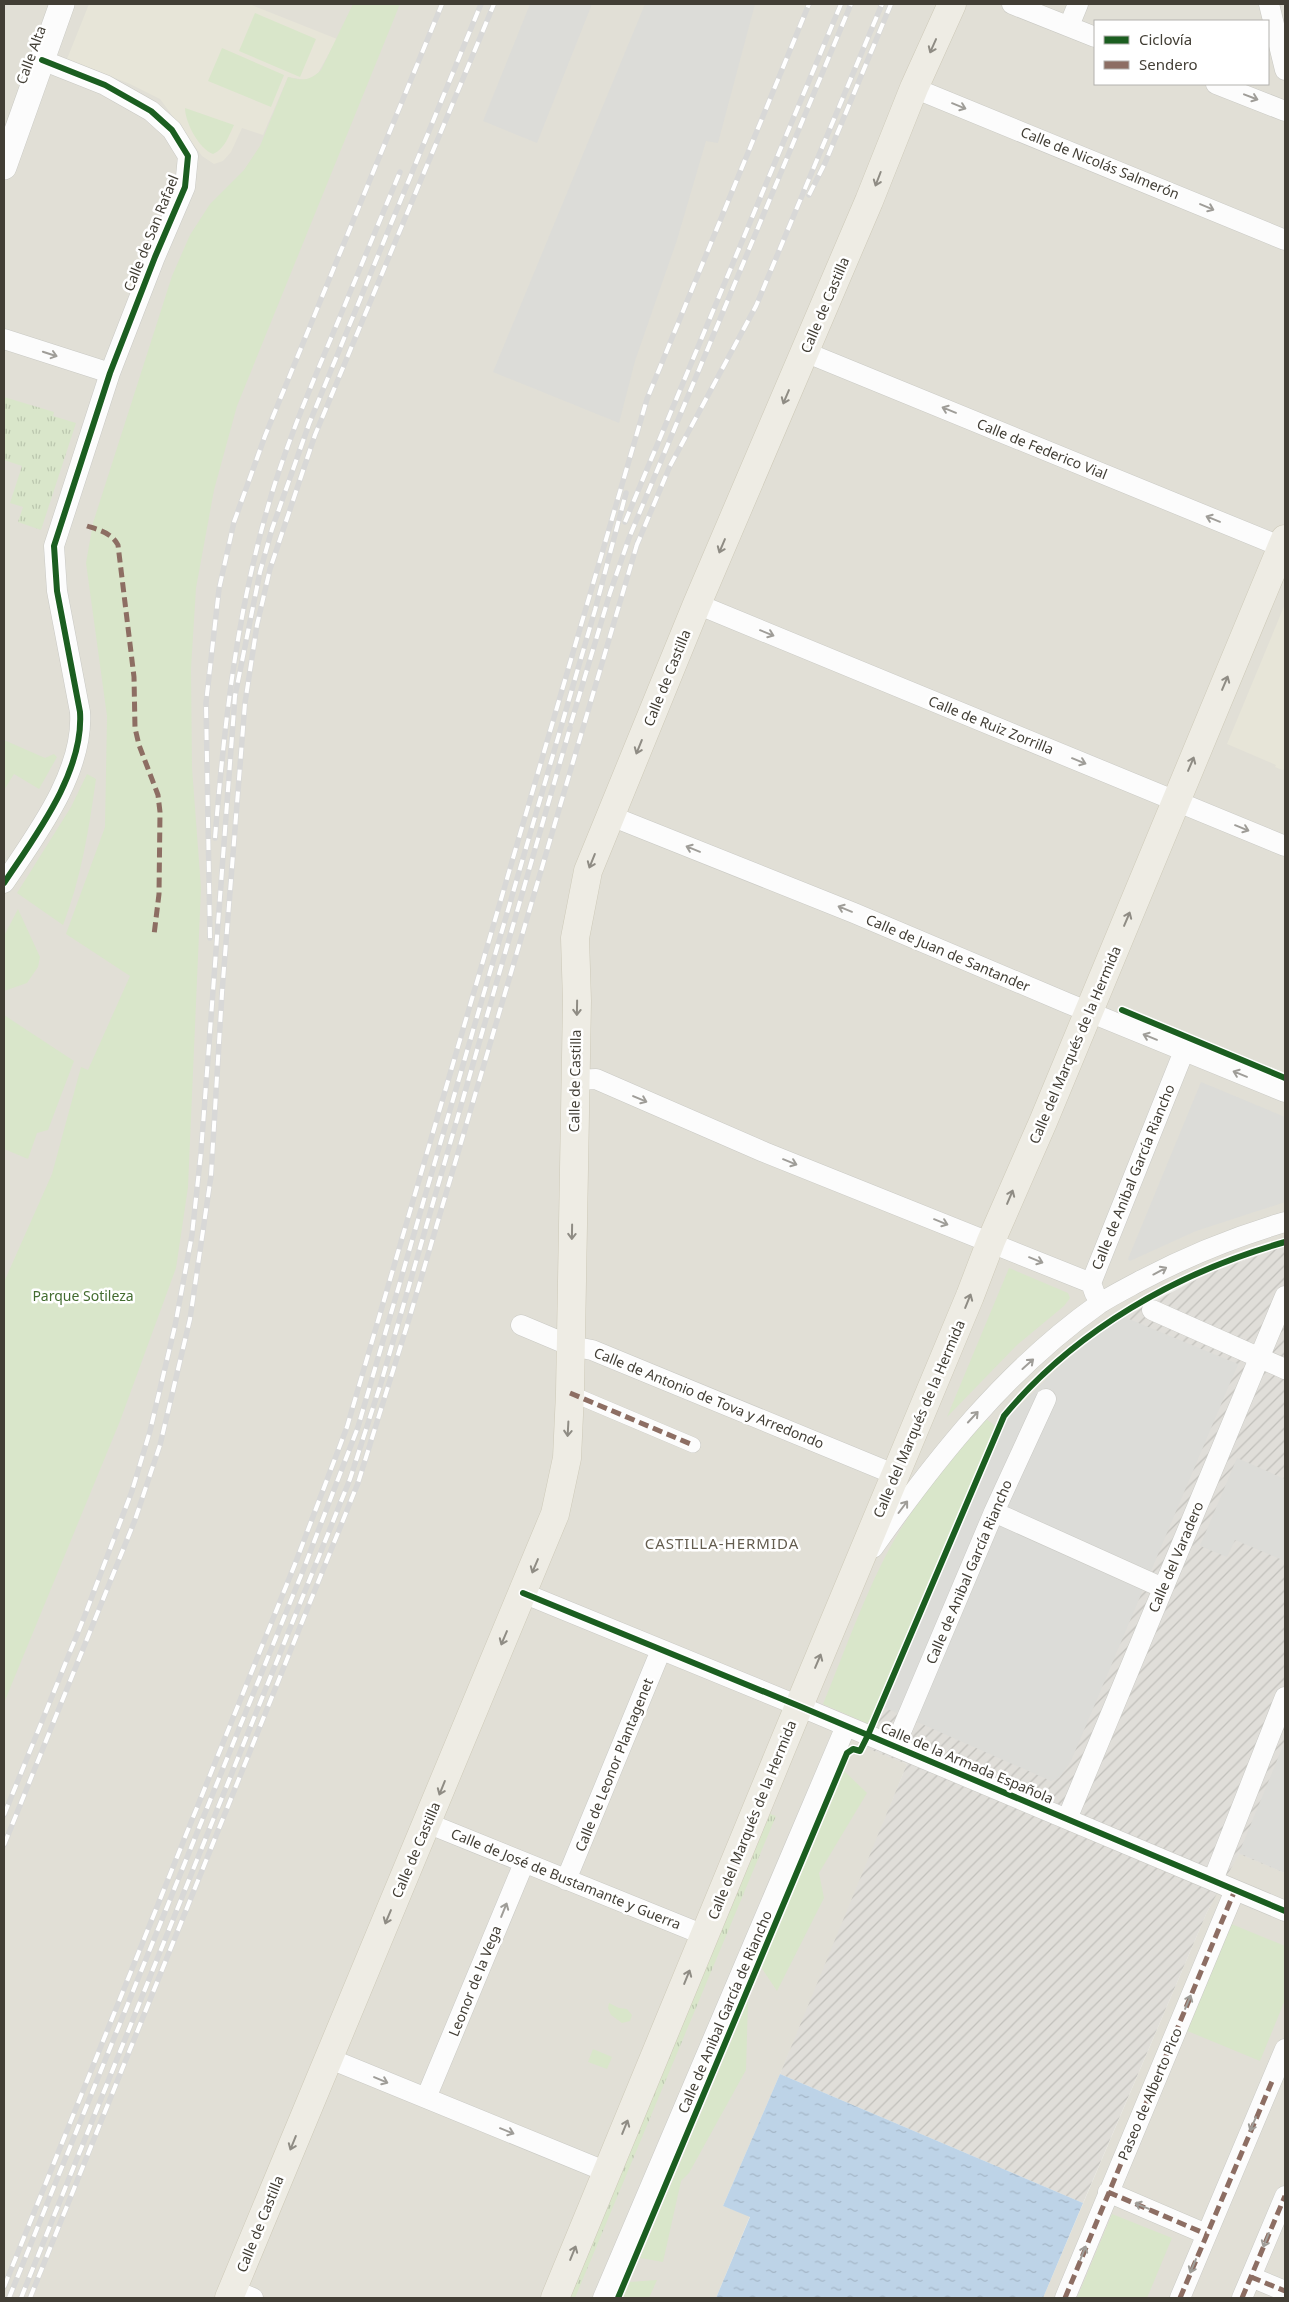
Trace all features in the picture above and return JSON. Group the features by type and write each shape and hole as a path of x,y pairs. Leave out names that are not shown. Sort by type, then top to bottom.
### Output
{"main road":[{"name":"Calle de Castilla","path":"238,2295 328,2058 555,1514 567,1458 570,1393 577,1001 575,938 588,871 697,604 815,356 869,201 914,88 952,4"},
{"name":"Calle del Marqués de la Hermida","path":"555,2298 595,2168 704,1936 1175,801 1275,541"}],"street":[{"name":"Calle Alta","path":"4,167 62,4"},
{"path":"1012,4 1094,36"},
{"path":"1069,26 1078,4"},
{"path":"1269,4 1285,70"},
{"name":"Calle de San Rafael","path":"4,883 68,776 77,746 80,712 57,591 54,546 110,373 155,257 185,187 188,156 172,130 152,111 105,85 42,60"},
{"path":"1219,85 1285,111"},
{"name":"Calle de Nicolás Salmerón","path":"914,88 1285,240"},
{"path":"4,339 110,373"},
{"name":"Calle de Federico Vial","path":"815,356 1275,541"},
{"name":"Calle de Ruiz Zorrilla","path":"697,604 1285,846"},
{"name":"Calle de Juan de Santander","path":"611,816 854,913 1088,1012 1285,1092"},
{"name":"Calle de Anibal García Riancho","path":"1099,1304 1091,1282 1184,1051"},
{"path":"575,1080 596,1079 764,1152 1091,1282"},
{"path":"854,1575 898,1512 971,1419 1048,1346 1099,1304 1184,1258 1258,1230 1285,1222"},
{"name":"Calle del Varadero","path":"1067,1819 1285,1296"},
{"path":"1152,1310 1285,1369"},
{"name":"Calle de Antonio de Tova y Arredondo","path":"521,1325 571,1346 592,1350 896,1475"},
{"path":"570,1393 693,1445"},
{"name":"Calle de Anibal García Riancho","path":"894,1746 994,1512 1046,1399"},
{"path":"994,1512 1163,1588"},
{"name":"Calle de la Armada Española","path":"523,1593 799,1706 1285,1911"},
{"name":"Calle de Leonor Plantagenet","path":"566,1880 661,1650"},
{"path":"1213,1880 1285,1697"},
{"name":"Calle de Anibal García de Riancho","path":"603,2298 846,1726"},
{"name":"Calle de José de Bustamante y Guerra","path":"427,1823 704,1936"},
{"name":"Leonor de la Vega","path":"426,2098 524,1863"},
{"name":"Paseo de Alberto Pico","path":"1065,2298 1235,1890"},
{"path":"1180,2298 1206,2234 1279,2081 1285,2049"},
{"path":"328,2058 595,2168"},
{"path":"1108,2192 1206,2234"},
{"path":"1242,2298 1285,2196"},
{"path":"1251,2277 1285,2291"}],"shaded area":[{"path":"4,4 1285,4 1285,1246 1209,1273 1164,1294 1124,1317 1091,1340 1062,1364 1005,1421 866,1747 907,1764 821,1979 723,2206 750,2216 716,2298 4,2298"},
{"path":"89,4 249,4 337,39 317,75 306,80 288,77 263,135 242,128 231,152 223,161 214,164 202,156 160,99 130,84 67,59"},
{"path":"530,4 592,4 537,143 483,121"},
{"path":"645,4 755,4 718,143 706,141 677,240 635,361 619,423 493,372"},
{"path":"1285,604 1285,769 1282,770 1275,767 1276,765 1227,744"},
{"path":"1201,1082 1285,1117 1285,1202 1196,1231 1130,1261 1128,1259"},
{"path":"1285,1246 1285,1873 1239,1854 1207,1912 1083,2203 780,2074 907,1764 866,1748 1005,1421 1062,1364 1091,1340 1124,1317 1209,1273"},
{"path":"1124,1317 1238,1364 1071,1761 1059,1778 1051,1781 883,1707 1005,1421 1062,1364 1091,1340"},
{"path":"1237,1458 1285,1479 1285,1561 1235,1540 1227,1557 1200,1546"},
{"path":"1285,1741 1285,1873 1239,1853"},
{"path":"1239,1853 1285,1873 1285,2298 1043,2298 1207,1912"}],"green space":[{"name":"Parque Sotileza","path":"353,4 400,4 237,406 214,490 196,588 191,668 192,768 201,888 188,1187 176,1268 120,1421 4,1703 4,1282 52,1174 81,1067 88,1070 130,976 66,934 105,827 107,716 86,563 93,523 172,276 190,235 210,204 244,170 260,146 288,77 306,79 321,70"},
{"path":"255,13 316,39 300,77 239,51"},
{"path":"222,48 284,75 271,107 208,81"},
{"path":"185,108 234,125 221,149 213,154 203,147 190,127"},
{"path":"4,397 54,412 53,416 76,423 41,530 18,522 23,507 10,503 22,466 4,460"},
{"path":"4,740 45,758 54,754 57,757 39,789 14,774 4,790"},
{"path":"87,774 96,779 80,872 63,925 17,893 71,807"},
{"path":"18,909 40,957 38,967 27,983 4,991 4,936"},
{"path":"4,1015 74,1061 48,1130 37,1133 28,1159 4,1149"},
{"path":"1009,1268 1068,1293 1070,1298 1064,1306 1017,1345 947,1417"},
{"path":"984,1417 1001,1431 875,1727 823,1704 875,1577 896,1537 927,1490"},
{"path":"844,1771 867,1793 819,1873 824,1898 777,1991 761,1967"},
{"path":"770,1814 776,1816 575,2298 569,2298"},
{"path":"1229,1923 1285,1946 1285,2000 1260,2061 1185,2030"},
{"path":"748,2001 746,2070 689,2173 681,2181 663,2262 640,2258"},
{"path":"609,2003 619,2008 627,2009 632,2015 630,2021 622,2023 611,2015 608,2008"},
{"path":"593,2049 612,2057 607,2069 588,2062"},
{"path":"1112,2214 1172,2238 1147,2298 1077,2298"},
{"path":"657,2280 649,2298 623,2298 630,2282"}],"water":[{"path":"780,2074 1083,2203 1043,2298 716,2298 750,2217 723,2206"}],"railway":[{"path":"210,938 206,703 219,589 234,522 265,436 442,4"},
{"path":"4,1815 85,1615 132,1491 150,1431 175,1326 192,1235 201,1152 235,696 260,572 272,529 309,424 481,4"},
{"path":"4,1845 135,1520 160,1445 190,1319 211,1176 222,993 245,703 257,625 270,569 315,435 494,4"},
{"path":"4,2287 295,1564 347,1427 647,399 809,4"},
{"path":"625,522 841,4"},
{"path":"571,723 610,593 629,538 851,4"},
{"path":"636,547 670,466 756,306 882,4"},
{"path":"809,195 825,163 891,4"},
{"path":"215,838 227,714 239,632 256,551 267,510 303,405 400,172"},
{"path":"9,2298 304,1568 358,1427 595,610 626,493"},
{"path":"30,2298 358,1483 410,1316 638,541"},
{"path":"21,2298 350,1479 381,1383 570,728"}],"marked path":[{"path":"87,526 109,535 118,545 134,677 135,728 139,745 158,795 160,812 159,894 154,935"},
{"path":"570,1393 693,1445"},
{"path":"1065,2298 1235,1890"},
{"path":"1180,2298 1273,2079"},
{"path":"1108,2192 1206,2234"},
{"path":"1242,2298 1285,2196"},
{"path":"1251,2277 1285,2291"}],"cycle path":[{"path":"4,883 56,802 74,757 79,735 80,712 57,591 54,546 110,373 155,257 185,187 188,156 172,130 151,111 105,85 42,60"},
{"path":"1122,1010 1285,1078"},
{"path":"618,2298 847,1753 853,1749 860,1751 868,1735 1004,1416 1032,1385 1063,1357 1096,1331 1131,1308 1206,1270 1285,1242"},
{"path":"523,1593 799,1706 1285,1911"}],"district":[{"name":"CASTILLA-HERMIDA","path":"722,1544"}]}
